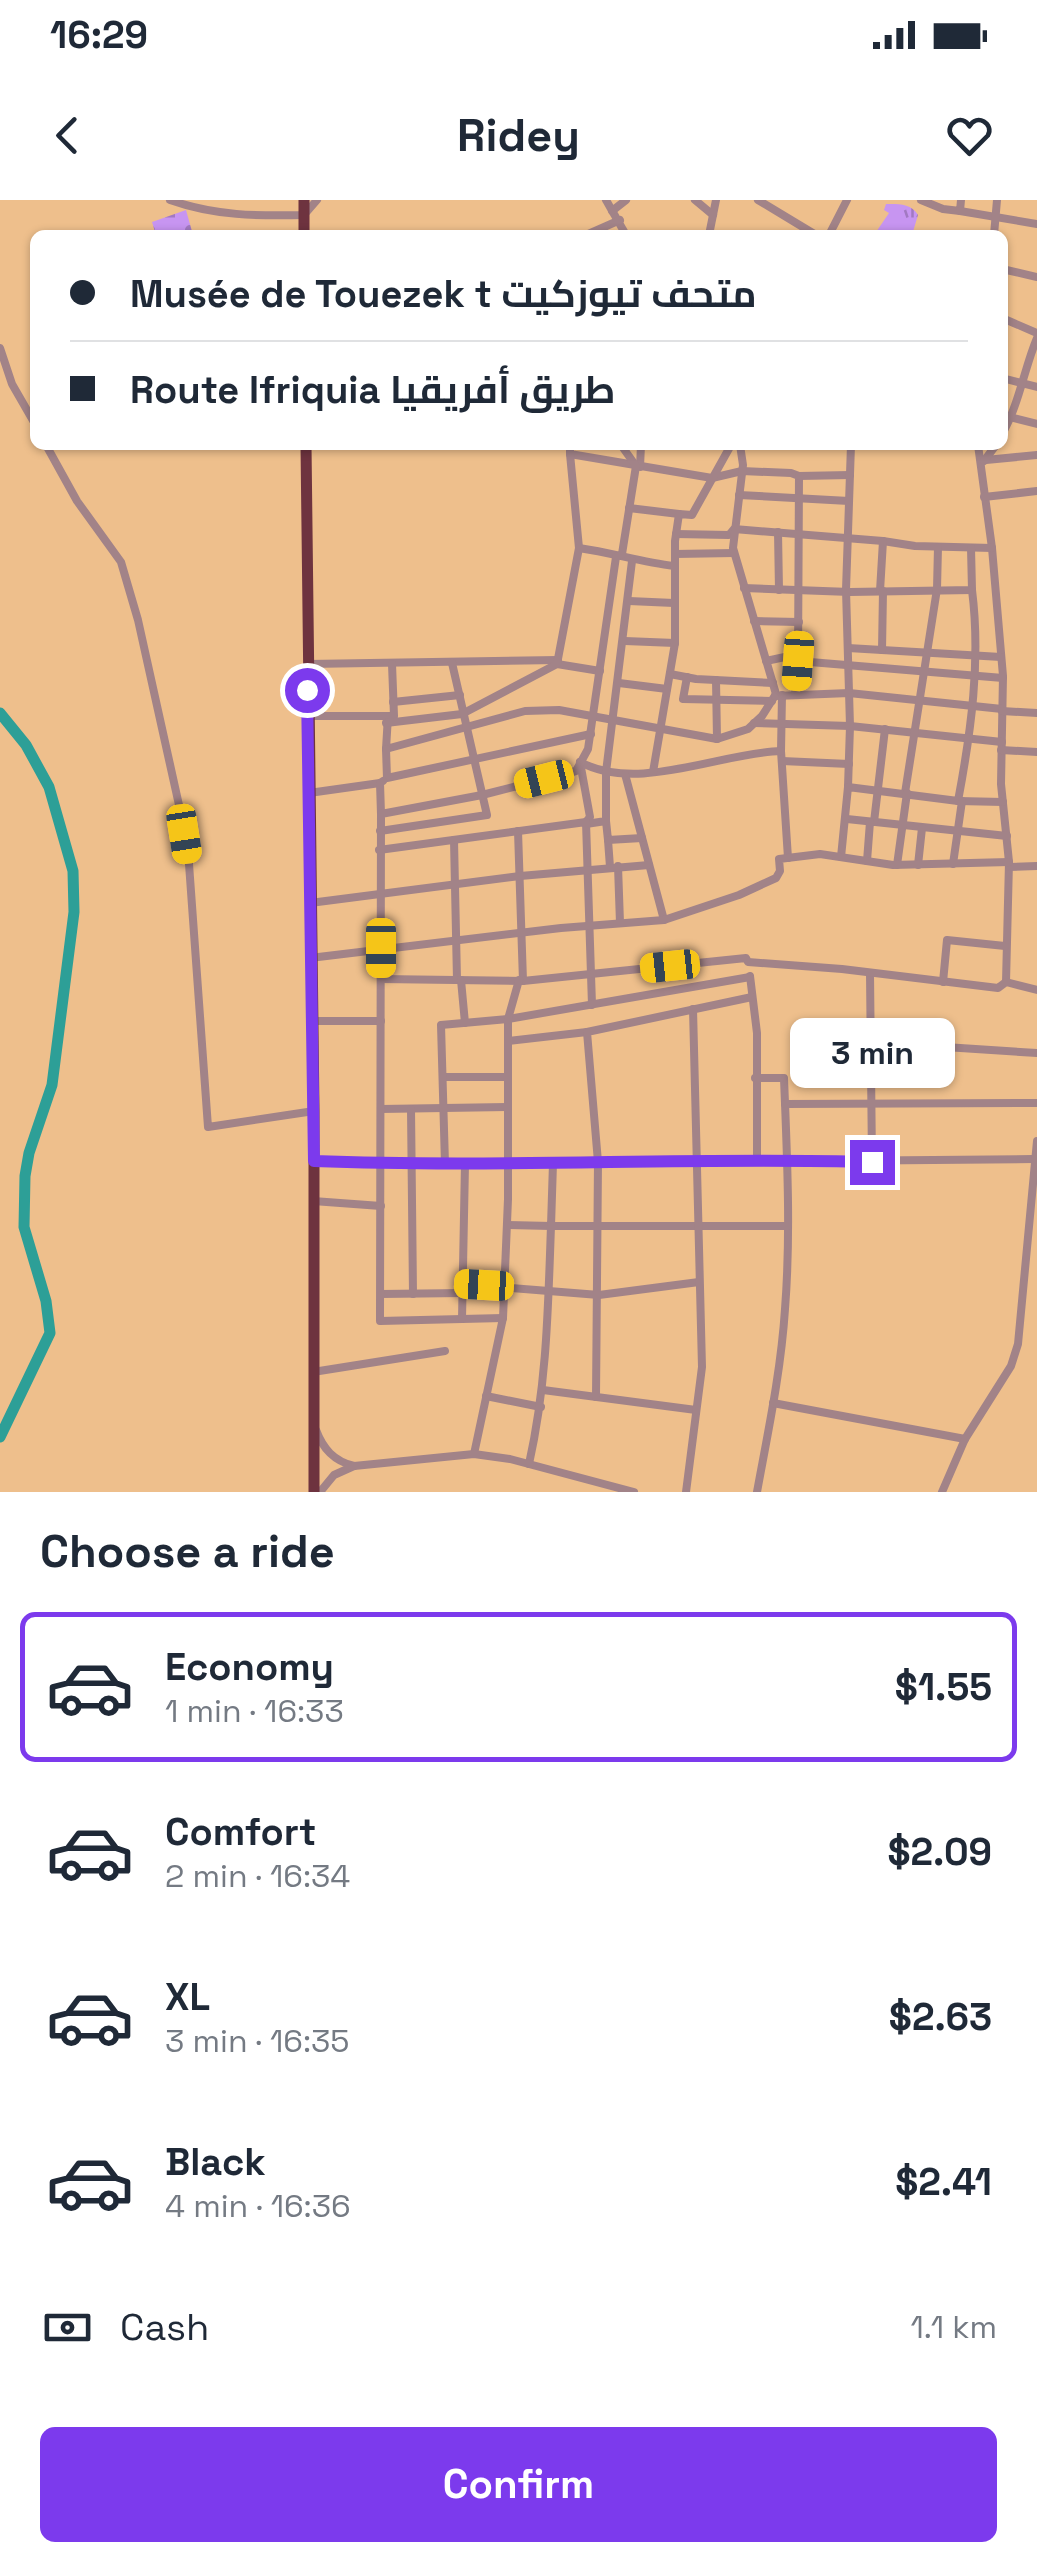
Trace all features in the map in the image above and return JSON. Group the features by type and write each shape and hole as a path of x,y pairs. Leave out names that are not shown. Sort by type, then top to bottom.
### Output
{"highway":[{"path":"304,200 304,230"},
{"path":"306,450 314,1112 313,1421 317,1492"}],"street":[{"path":"170,200 228,214 304,215 317,200"},
{"path":"606,200 624,230"},
{"path":"612,211 626,200"},
{"path":"695,200 713,215"},
{"path":"710,230 716,200"},
{"path":"832,230 847,200"},
{"path":"921,200 1037,224"},
{"path":"960,211 961,200"},
{"path":"994,230 997,200"},
{"path":"764,202 798,230"},
{"path":"597,230 620,220"},
{"path":"1008,270 1037,277"},
{"path":"1008,321 1037,335 1008,413"},
{"path":"0,348 12,384 30,415"},
{"path":"1008,380 1037,387"},
{"path":"1008,416 1037,424"},
{"path":"49,450 77,501 121,562 138,620 179,805 188,864 208,1127 314,1112"},
{"path":"558,662 580,548 570,450"},
{"path":"574,450 638,467 712,478 742,471 850,475"},
{"path":"626,450 638,467"},
{"path":"380,814 576,771 588,749 616,558 622,554 640,450"},
{"path":"629,508 692,515 728,450"},
{"path":"740,450 734,553 782,725 788,858"},
{"path":"841,857 847,819 850,726 846,590 852,450"},
{"path":"979,450 1003,678 1001,746 1009,865 1006,982"},
{"path":"982,461 992,450"},
{"path":"982,461 1037,455"},
{"path":"795,694 800,622 800,476"},
{"path":"984,497 1037,492"},
{"path":"738,495 849,501"},
{"path":"653,772 675,644 674,554 679,514"},
{"path":"676,534 729,534 734,530 992,548"},
{"path":"778,532 778,590"},
{"path":"882,650 883,541"},
{"path":"896,865 937,589 938,547"},
{"path":"580,548 674,566"},
{"path":"953,864 974,677 971,548"},
{"path":"674,554 734,553"},
{"path":"620,922 606,821 606,772 620,684 632,561"},
{"path":"744,588 972,590"},
{"path":"629,600 674,603"},
{"path":"754,621 800,622"},
{"path":"625,641 675,644"},
{"path":"848,648 1001,657"},
{"path":"766,661 798,658 1003,678"},
{"path":"307,664 558,662 600,671"},
{"path":"308,716 387,720 465,712 558,662"},
{"path":"452,663 492,835"},
{"path":"387,720 394,716 392,664"},
{"path":"670,674 773,682"},
{"path":"688,678 683,698 850,694 1037,712"},
{"path":"716,680 717,739"},
{"path":"620,684 667,689"},
{"path":"393,702 460,695"},
{"path":"386,749 524,710 559,710 717,739 754,723 776,697"},
{"path":"387,720 379,850 380,1321 503,1318"},
{"path":"754,723 916,732 1037,752"},
{"path":"867,861 885,729"},
{"path":"308,793 383,781 590,734"},
{"path":"580,762 624,774 759,752 848,764"},
{"path":"580,762 590,817 586,823 586,870 592,1005"},
{"path":"624,774 664,920"},
{"path":"848,787 960,801 1003,802"},
{"path":"380,832 486,814"},
{"path":"847,819 1007,836"},
{"path":"379,850 606,821"},
{"path":"918,864 922,828"},
{"path":"474,1454 503,1318 506,1286 508,1019 521,980 518,831"},
{"path":"608,840 642,838"},
{"path":"454,840 459,980 465,1023"},
{"path":"310,958 522,932 664,920 740,895 776,878 780,871 778,859 820,854 896,865 1037,866"},
{"path":"310,904 520,876 649,864"},
{"path":"944,982 947,940 1005,946"},
{"path":"381,979 521,980 746,958 757,1032 757,1161"},
{"path":"748,962 998,988 1006,982"},
{"path":"870,973 872,1162"},
{"path":"445,1164 441,1025 508,1019 750,977"},
{"path":"1006,982 1037,990"},
{"path":"508,1041 584,1032 752,997"},
{"path":"574,1008 584,1032 598,1162 596,1397"},
{"path":"686,1492 702,1367 694,1009"},
{"path":"550,1012 556,1035"},
{"path":"311,1022 381,1022"},
{"path":"871,1046 1037,1053"},
{"path":"443,1077 508,1077"},
{"path":"755,1078 784,1078 788,1160 785,1312 757,1492"},
{"path":"785,1104 1037,1102"},
{"path":"381,1109 507,1107"},
{"path":"411,1108 412,1294"},
{"path":"942,1492 965,1439 1011,1366 1018,1344 1037,1142"},
{"path":"314,1161 412,1165 1033,1159"},
{"path":"529,1464 544,1390 553,1162"},
{"path":"462,1319 464,1164"},
{"path":"312,1202 381,1206"},
{"path":"507,1225 788,1226"},
{"path":"381,1294 506,1286 599,1295 698,1282"},
{"path":"313,1372 444,1351"},
{"path":"544,1390 696,1410"},
{"path":"486,1396 542,1408"},
{"path":"773,1403 965,1439"},
{"path":"313,1421 328,1452 344,1464 474,1454 634,1492"},
{"path":"317,1492 334,1475 354,1466"}],"green space":[{"path":"886,204 912,208 918,215 914,230 877,230 889,213 884,210"},
{"path":"186,210 192,230 154,230 152,222"}],"waterway":[{"path":"0,713 26,745 49,787 73,871 74,912 52,1085 25,1176 24,1227 46,1301 50,1333 0,1437"}],"route":[{"path":"307,690 314,1161 412,1165 698,1160 872,1162"}]}
